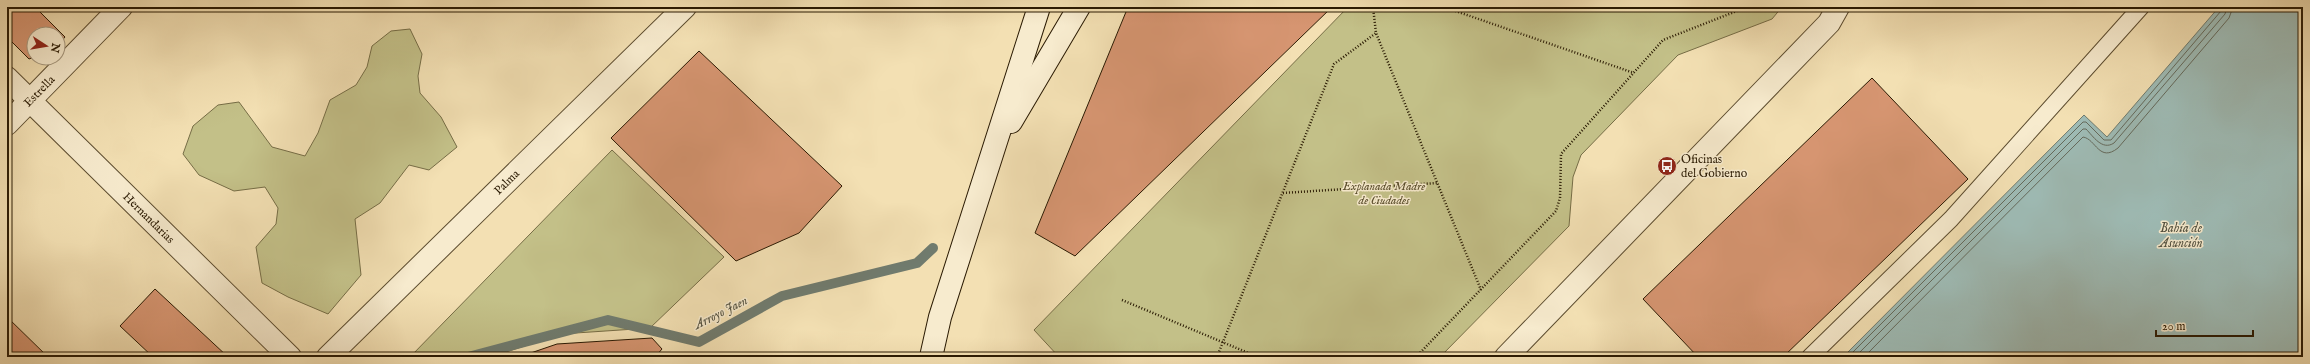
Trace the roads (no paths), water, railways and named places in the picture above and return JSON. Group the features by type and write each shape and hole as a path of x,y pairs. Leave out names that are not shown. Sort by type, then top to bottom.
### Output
{"street":[{"name":"Estrella","path":"7,124 121,7"},
{"name":"Palma","path":"328,357 684,7"},
{"path":"931,357 940,317 1039,7"},
{"path":"984,179 1014,116 1079,7"},
{"path":"1506,357 1829,23 1838,7"},
{"name":"Hernandarias","path":"7,78 290,357"}],"lane":[{"path":"1810,357 1952,219 2141,7"}],"water":[{"name":"Bahía de Asunción","path":"2219,7 2303,7 2303,357 1843,357 2084,115 2107,137"}],"waterway":[{"name":"Arroyo Jaen","path":"468,357 608,320 699,342 782,296 917,263 933,248"}],"place":[{"name":"Oficinas del Gobierno","path":"1667,166"}],"park label":[{"name":"Explanada Madre de Ciudades","path":"1384,193"}]}
